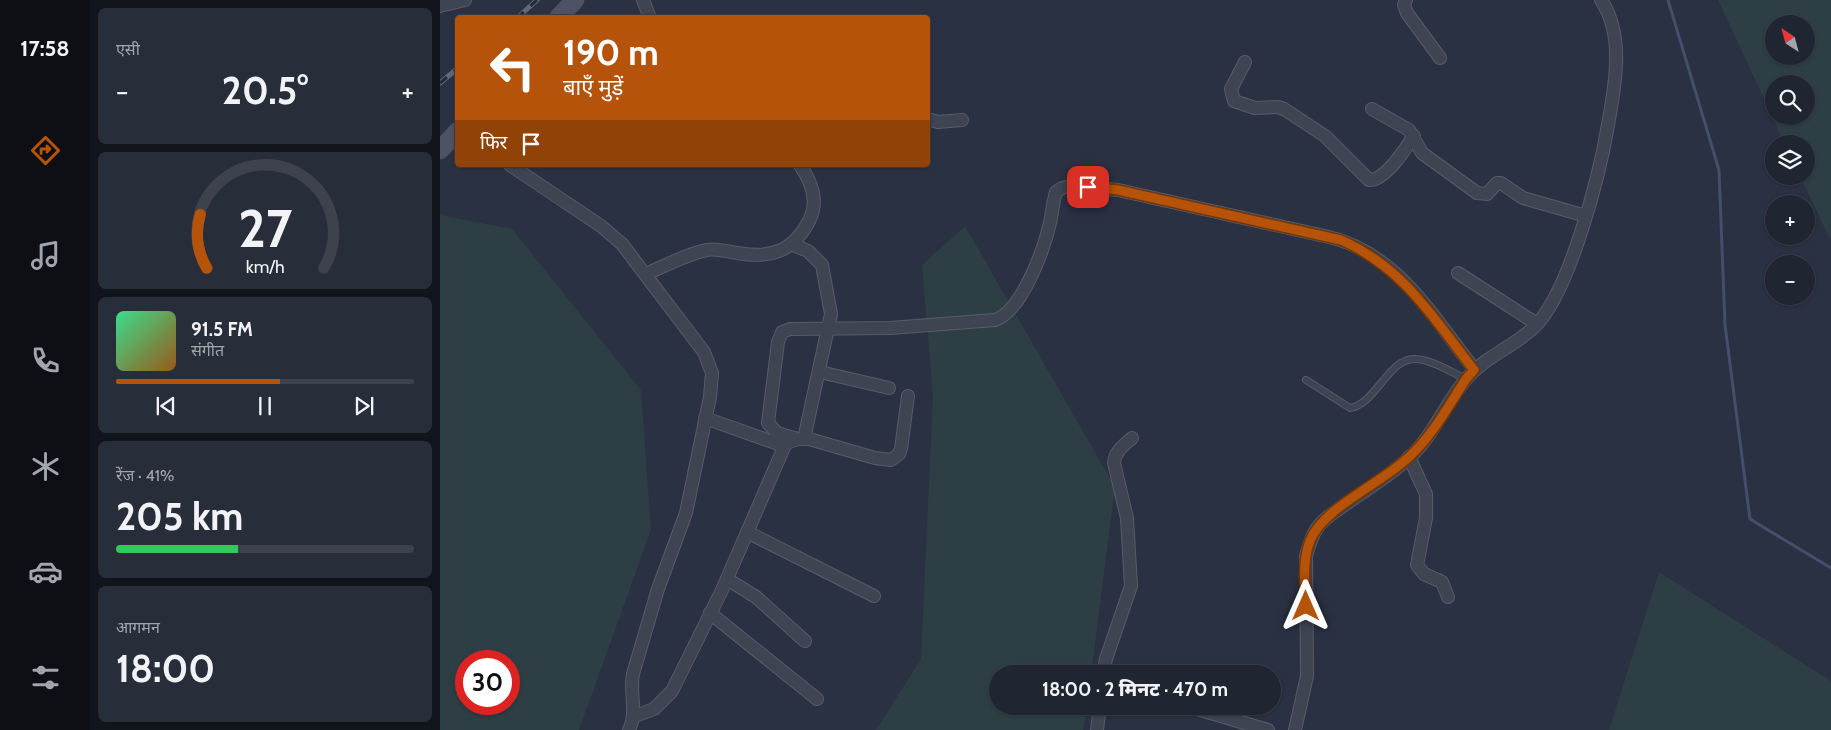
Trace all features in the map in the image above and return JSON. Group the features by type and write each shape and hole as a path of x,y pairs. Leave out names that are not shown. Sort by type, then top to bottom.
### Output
{"main road":[{"path":"561,15 575,0"},
{"path":"440,150 455,134"}],"street":[{"path":"440,6 465,0"},
{"path":"643,0 649,15"},
{"path":"1406,0 1404,7 1407,13 1440,58"},
{"path":"1295,730 1307,676 1305,588 1306,556 1310,541 1322,522 1410,457 1424,442 1470,375 1537,324 1549,309 1563,278 1586,216 1603,155 1614,92 1616,51 1614,32 1602,0"},
{"path":"1245,62 1231,89 1234,101 1255,108 1278,107 1284,109 1325,136 1369,180 1375,180 1388,169 1414,136"},
{"path":"1372,108 1409,130 1414,136 1418,148 1427,158 1477,193 1487,194 1497,183 1501,183 1522,198 1586,216"},
{"path":"930,120 938,122 962,120"},
{"path":"513,167 601,226 622,244 708,360 712,373 686,513 658,590 635,667 631,686 634,712 629,730"},
{"path":"646,274 709,250 756,254 776,252 793,245 805,229 814,206 811,184 801,167"},
{"path":"908,396 901,449 899,454 891,460 874,458 777,433 768,424 780,334 790,329 890,328 1002,318 1018,298 1034,270 1044,245 1056,192 1071,186 1099,187 1329,237 1355,246 1390,269 1414,292 1470,375"},
{"path":"793,245 808,251 822,265 830,306 829,329 820,372 801,439"},
{"path":"1458,273 1537,324"},
{"path":"820,372 889,388"},
{"path":"705,418 785,445 801,439"},
{"path":"1105,665 1131,586 1127,518 1114,464 1115,455 1118,450 1132,438"},
{"path":"634,712 654,710 672,691 727,578 785,445"},
{"path":"1410,457 1426,494 1426,518 1417,565 1424,574 1442,582 1448,598"},
{"path":"747,532 874,596"},
{"path":"727,578 756,597 805,641"},
{"path":"710,613 817,699"},
{"path":"1097,730 1099,715"},
{"path":"1217,715 1268,730"}],"lane":[{"path":"1306,380 1350,408 1362,404 1397,367 1410,360 1426,362 1470,375"}],"shaded area":[{"path":"1718,0 1831,0 1831,241 1815,207 1815,195 1809,195 1804,185 1815,185 1815,135 1781,135 1776,125 1815,125 1815,75 1765,75 1765,101"},
{"path":"440,215 512,229 641,390 651,530 579,730 440,730"},
{"path":"965,226 1115,487 1092,665 989,665 989,715 1086,715 1083,730 876,730 921,659 933,396 922,265"},
{"path":"1659,572 1831,681 1831,730 1609,730"}],"waterway":[{"path":"1668,0 1719,170 1725,325 1750,519 1831,568"}],"railway":[{"path":"520,15 537,0"},
{"path":"440,83 455,70"}],"route":[{"path":"1088,187 1118,190 1172,204 1229,214 1341,240 1355,246 1376,258 1414,292 1474,370 1424,442 1410,457 1317,527 1310,541 1306,556 1306,606"}]}
